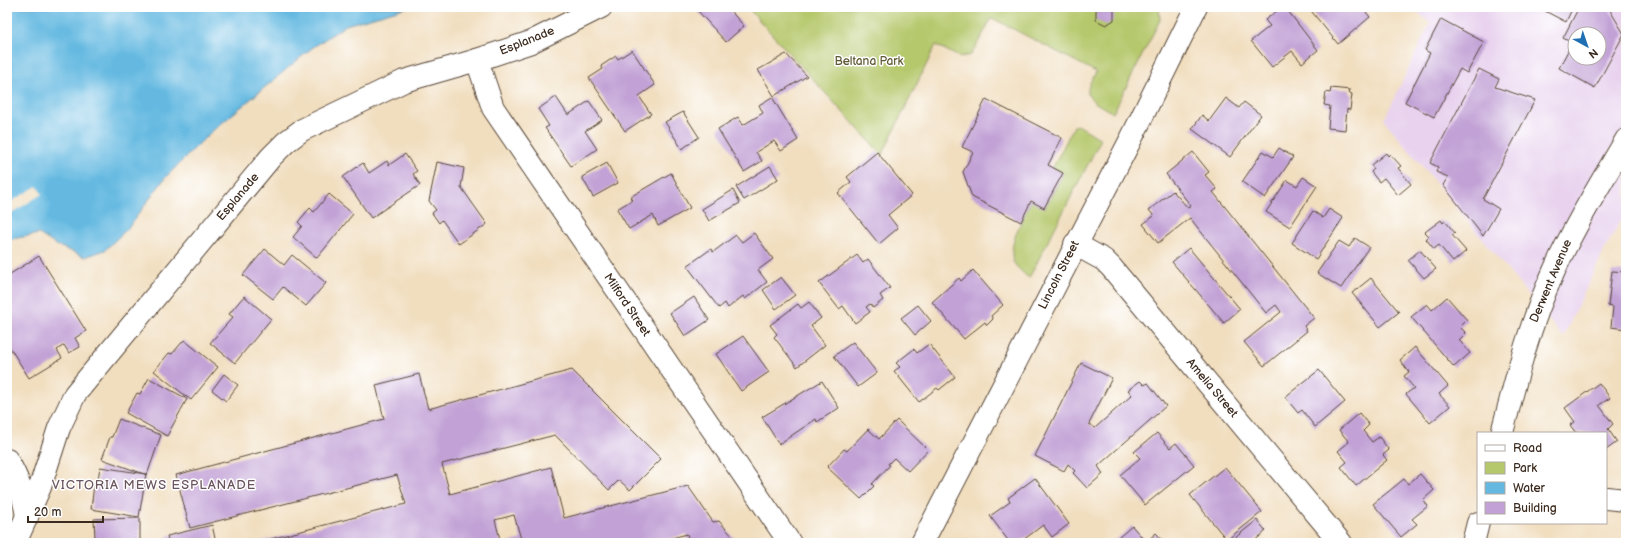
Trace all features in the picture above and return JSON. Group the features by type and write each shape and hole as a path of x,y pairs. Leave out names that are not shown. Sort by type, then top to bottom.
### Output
{"street":[{"name":"Esplanade","path":"15,543 40,487 59,428 75,394 286,142 302,130 404,81 477,60 531,42 600,7"},
{"name":"Lincoln Street","path":"922,543 1075,244 1132,137 1195,8"},
{"name":"Milford Street","path":"477,60 493,108 790,543"},
{"name":"Derwent Avenue","path":"1502,432 1527,339 1554,271 1571,236 1626,140"},
{"name":"Amelia Street","path":"1075,244 1104,260 1111,267 1341,543"},
{"path":"7,460 17,475 23,492 27,517"},
{"path":"1607,498 1626,500"},
{"path":"1473,543 1478,524"}],"shaded area":[{"path":"1412,7 1626,7 1626,211 1603,253 1563,337 1384,120 1430,23"}],"green space":[{"name":"Beltana Park","path":"747,7 1159,7 1160,20 1113,113 1093,101 1088,94 1089,85 1096,72 992,18 971,55 959,57 936,45 882,155"},
{"path":"1078,125 1101,139 1029,278 1014,263 1012,249 1014,240 1020,223 1031,201 1045,208 1063,173 1053,167 1074,126"}],"water":[{"path":"7,7 408,7 346,25 312,48 210,133 165,178 128,228 105,250 85,257 56,245 39,234 7,240"}],"pier":[{"path":"37,186 42,194 7,216 7,204"}],"building":[{"path":"698,7 727,7 744,26 726,42 696,9"},
{"path":"1100,7 1114,9 1114,20 1106,25 1096,20 1096,10"},
{"path":"1282,7 1285,7 1318,50 1302,63 1292,51 1272,67 1251,41 1270,26 1265,20"},
{"path":"1308,7 1362,7 1370,17 1338,44"},
{"path":"1544,7 1573,7 1566,22 1543,10"},
{"path":"1579,7 1608,7 1624,34 1607,66 1607,26 1569,26"},
{"path":"1441,19 1484,42 1467,73 1460,69 1434,117 1405,102 1430,53 1425,50"},
{"path":"1567,30 1567,40 1563,38"},
{"path":"632,50 655,85 639,96 651,114 625,131 589,78 603,69 601,66 616,56 618,59"},
{"path":"1567,53 1567,66 1607,66 1595,88 1559,68"},
{"path":"786,54 807,76 774,96 758,70"},
{"path":"1479,69 1499,79 1495,87 1535,100 1483,199 1499,209 1483,236 1443,185 1448,177 1436,172 1438,167 1430,163"},
{"path":"1331,88 1350,90 1349,93 1352,94 1350,110 1347,109 1345,130 1328,128 1330,106 1324,105 1326,92 1330,93"},
{"path":"556,97 568,115 589,101 602,120 585,131 597,149 571,166 545,128 549,126 538,109"},
{"path":"772,97 798,140 781,151 774,141 756,152 762,161 744,172 718,129 738,117 743,125 763,113 759,105"},
{"path":"1226,98 1239,108 1244,102 1261,115 1230,157 1192,129 1202,115 1209,121"},
{"path":"986,99 1062,138 1048,165 1063,173 1044,208 1031,201 1021,222 972,197 963,172 973,152 962,147"},
{"path":"683,112 699,137 682,149 665,122"},
{"path":"1279,148 1293,157 1265,198 1242,182 1263,151 1273,157"},
{"path":"877,152 912,195 888,215 898,228 879,244 838,193 851,182 847,177"},
{"path":"1193,152 1209,172 1205,175 1217,189 1213,192 1314,318 1304,326 1307,331 1264,366 1244,342 1281,312 1276,305 1266,313 1190,218 1158,243 1143,224 1154,216 1149,210 1173,191 1188,208 1191,206 1166,174"},
{"path":"1386,153 1388,156 1390,154 1401,166 1398,168 1411,184 1398,195 1384,178 1379,182 1371,172 1374,169 1371,165"},
{"path":"405,154 417,171 413,174 420,185 371,218 343,177 363,163 369,173 387,161 389,165"},
{"path":"437,162 464,168 461,187 487,224 459,244 442,220 439,223 432,213 436,210 429,201"},
{"path":"607,163 618,183 593,197 582,177"},
{"path":"770,166 778,179 744,200 736,187"},
{"path":"671,173 690,208 658,226 653,215 629,229 617,209 632,200 630,197"},
{"path":"1303,177 1317,186 1290,227 1266,212 1287,180 1297,186"},
{"path":"733,190 740,203 709,221 702,209"},
{"path":"329,194 353,214 317,258 293,237 302,226 298,222 310,208 314,212"},
{"path":"1329,209 1343,218 1316,259 1292,243 1313,211 1323,218"},
{"path":"1441,220 1443,223 1445,221 1455,233 1452,235 1466,251 1453,262 1439,245 1434,249 1426,239 1429,236 1425,232"},
{"path":"754,233 773,259 758,270 767,282 745,299 743,296 728,308 725,303 719,308 687,266 711,249 713,252 736,235 742,242"},
{"path":"1355,238 1369,247 1341,288 1317,273 1339,241 1349,247"},
{"path":"1189,248 1240,309 1224,323 1172,262"},
{"path":"265,249 284,265 292,255 326,283 306,306 283,287 273,299 243,275"},
{"path":"1420,250 1436,269 1424,278 1408,260"},
{"path":"857,255 863,263 868,259 890,288 880,295 883,300 873,308 870,304 866,307 870,312 855,323 843,306 839,309 819,283"},
{"path":"39,256 86,331 75,338 80,347 69,353 64,345 57,350 62,358 29,378 7,343 7,276"},
{"path":"973,270 1003,305 991,316 993,319 987,325 985,322 964,339 932,302 959,278 961,281"},
{"path":"1612,271 1626,272 1626,329 1611,327 1613,307 1608,306"},
{"path":"781,277 795,295 776,309 763,290"},
{"path":"1371,278 1399,312 1380,327 1352,293"},
{"path":"244,296 271,319 235,363 210,343 233,317 229,314"},
{"path":"694,297 709,320 685,336 670,313"},
{"path":"1447,297 1467,320 1460,327 1466,333 1459,340 1470,353 1454,367 1411,317 1427,304 1432,310"},
{"path":"809,302 821,318 811,326 825,345 797,367 774,337 777,334 770,325 798,304 801,308"},
{"path":"918,305 931,321 915,335 901,318"},
{"path":"743,336 769,372 741,391 716,354"},
{"path":"184,340 218,367 191,400 154,371 169,353 172,354"},
{"path":"853,342 877,373 858,387 834,356"},
{"path":"929,344 955,377 939,390 937,388 919,402 894,371 900,367 896,363 914,349 917,353"},
{"path":"1415,347 1448,386 1439,394 1450,406 1430,423 1406,394 1414,388 1404,376 1409,372 1400,360"},
{"path":"1081,363 1112,378 1089,424 1095,428 1132,395 1128,390 1140,381 1144,385 1148,383 1166,406 1098,466 1103,474 1087,488 1073,473 1075,471 1068,464 1064,471 1035,456"},
{"path":"572,370 661,459 630,490 619,480 609,490 555,435 442,464 450,494 551,467 564,518 688,486 713,522 719,521 734,538 732,543 689,543 687,534 653,543 508,543 521,539 514,515 495,520 501,543 255,543 406,504 397,475 190,528 176,475 384,419 376,385 419,374 428,409"},
{"path":"1319,370 1345,402 1315,427 1302,410 1298,413 1285,397"},
{"path":"224,374 238,385 226,401 212,390"},
{"path":"149,378 187,399 167,436 126,413 137,393 140,394"},
{"path":"822,381 839,408 817,422 816,419 779,444 762,417"},
{"path":"1599,383 1610,398 1599,405 1613,424 1608,429 1617,442 1607,449 1607,432 1575,432 1570,425 1575,422 1565,408"},
{"path":"1359,413 1369,425 1363,431 1372,442 1379,437 1389,450 1383,455 1387,460 1356,486 1341,467 1347,462 1338,451 1349,442 1339,430"},
{"path":"119,419 161,435 147,475 102,459 110,437 112,437"},
{"path":"897,420 928,450 908,471 894,458 888,464 890,465 872,484 874,486 861,499 827,467 844,449 847,451 868,429 879,439"},
{"path":"1157,433 1170,448 1176,443 1194,465 1145,505 1120,475 1140,458 1134,452"},
{"path":"100,467 146,474 139,517 91,509 94,485 97,486"},
{"path":"1225,467 1262,512 1227,540 1190,495"},
{"path":"1420,474 1434,490 1423,500 1428,506 1412,519 1417,524 1401,537 1373,504 1404,479 1408,484"},
{"path":"1035,478 1069,524 1052,537 1043,525 1019,543 1010,543 990,516 1010,502 1008,498"},
{"path":"140,518 140,543 92,543 92,538 95,537 94,519"},
{"path":"1257,520 1266,531 1252,543 1230,542"},
{"path":"212,525 216,543 169,543 167,536"},
{"path":"1132,526 1146,542 1156,533 1165,543 1112,543"}],"district":[{"name":"VICTORIA MEWS ESPLANADE","path":"154,485"}]}
